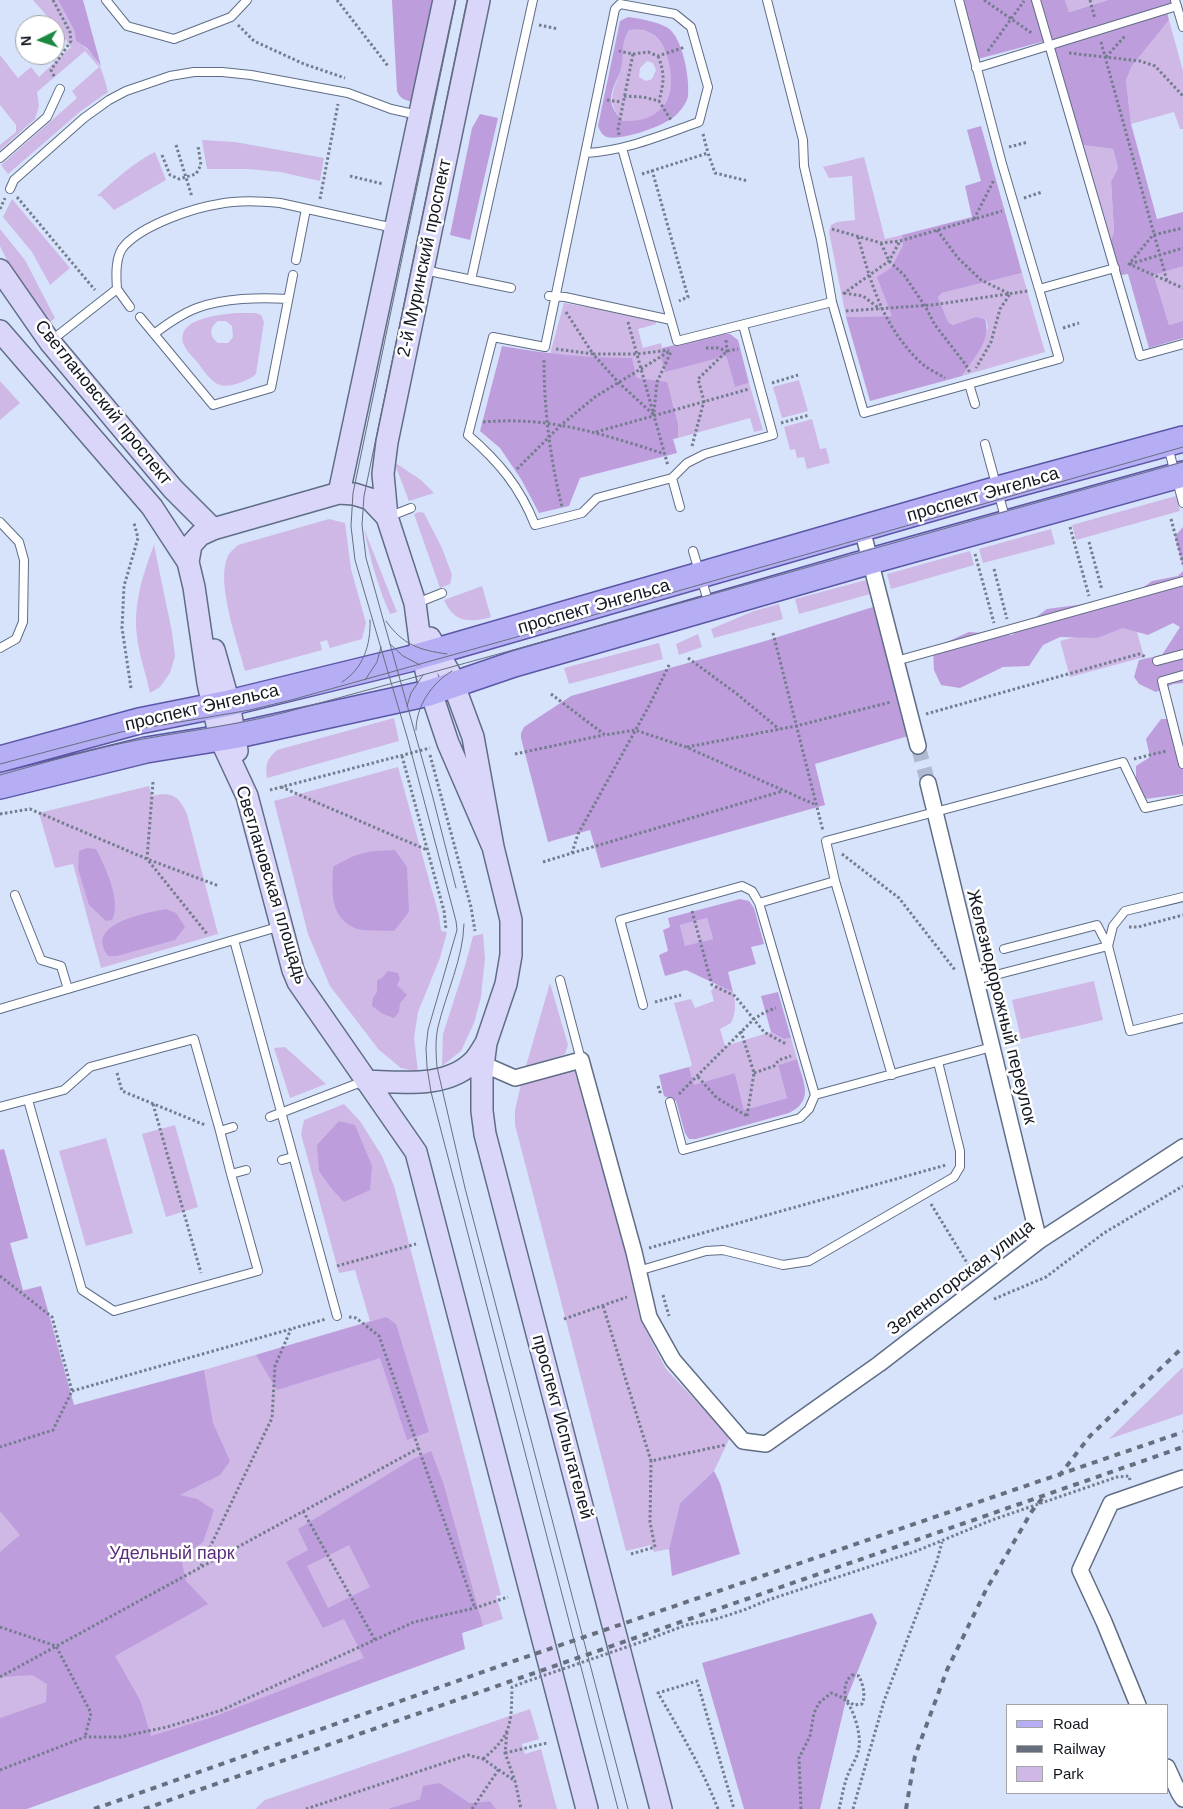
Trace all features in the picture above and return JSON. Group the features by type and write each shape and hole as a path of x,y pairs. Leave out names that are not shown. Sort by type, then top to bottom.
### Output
{"main road":[{"name":"2-й Муринский проспект","path":"339,493 444,0"},
{"name":"2-й Муринский проспект","path":"388,517 383,474 385,455 479,0"},
{"name":"Светлановский проспект","path":"0,270 50,342 173,489 213,529"},
{"name":"Светлановский проспект","path":"0,331 152,507 188,562"},
{"name":"проспект Энгельса","path":"0,759 139,721 353,674 701,576 998,489 1175,441"},
{"name":"проспект Энгельса","path":"0,786 146,750 227,737 397,701 443,689 514,664 1179,475"},
{"path":"188,562 191,545 200,535 213,529 339,493 354,494 370,499 388,517 443,689 448,743 493,847 511,920 511,955 506,984 485,1053 462,1069 439,1080 404,1082 366,1080"},
{"name":"Светлановская площадь","path":"188,562 223,679 221,704 227,737 247,796 293,970 298,982 366,1080"},
{"name":"проспект Испытателей","path":"485,1053 482,1074 482,1102 485,1134 661,1809"},
{"path":"366,1080 416,1152 587,1809"}],"street":[{"path":"862,529 918,746"},
{"name":"Железнодорожный переулок","path":"928,782 1039,1241"},
{"path":"485,1053 515,1078 581,1060 634,1252 649,1317 673,1360 742,1442"},
{"name":"Зеленогорская улица","path":"742,1442 766,1444 879,1364 974,1283 1183,1147"},
{"path":"1138,1704 1104,1622 1080,1570 1111,1503 1183,1478"},
{"path":"1168,1769 1183,1798"}],"lane":[{"path":"106,0 127,26 174,39 231,17 247,0"},
{"path":"471,280 533,0"},
{"path":"767,0 803,140 804,166 832,302 864,413 1059,359 998,150 960,0"},
{"path":"1036,0 1140,356 1183,344"},
{"path":"976,68 1136,18 1176,3 1183,27"},
{"path":"586,153 605,152 622,148 699,122 708,87 691,27 675,14 620,4 615,9 586,153 553,296 545,347 493,337 468,435 485,450 508,477 526,503 535,525 582,512 597,498 672,478 687,464 705,454 774,435 743,325"},
{"path":"10,189 14,180 84,118 126,91 170,76 194,72 251,75 341,92 391,109 420,116"},
{"path":"0,158 47,117 60,90"},
{"path":"622,148 678,341 832,302"},
{"path":"130,307 117,289 117,264 124,245 149,228 179,215 219,204 261,201 396,228"},
{"path":"296,260 306,209"},
{"path":"1039,290 1115,268"},
{"path":"422,270 511,288"},
{"path":"140,318 213,405 271,388 293,275"},
{"path":"50,342 117,289"},
{"path":"553,296 671,320"},
{"path":"154,334 172,320 197,308 262,297 288,299"},
{"path":"969,384 975,404"},
{"path":"1175,441 1183,503"},
{"path":"985,444 1007,523"},
{"path":"672,478 680,507"},
{"path":"388,517 411,508"},
{"path":"0,522 19,542 24,560 23,622 16,639 0,648"},
{"path":"693,551 710,608"},
{"path":"896,661 1183,581"},
{"path":"416,608 442,594"},
{"path":"1157,660 1183,654"},
{"path":"1183,675 1162,681 1183,764"},
{"path":"892,1075 835,881 826,841 1123,762 1145,808 1183,800"},
{"path":"760,904 835,881"},
{"path":"643,1005 620,920 742,886 752,891 760,904 815,1095 809,1109 800,1118 683,1150 670,1102"},
{"path":"15,895 42,960 61,966 68,989"},
{"path":"1108,946 1113,926 1125,912 1183,897"},
{"path":"1004,949 1096,925 1108,946 1130,1031 1183,1018"},
{"path":"0,1009 282,926"},
{"path":"234,940 337,1316"},
{"path":"976,980 1108,946"},
{"path":"560,980 581,1060"},
{"path":"0,1107 64,1090 90,1067 194,1038 258,1271 114,1311 82,1290 28,1100"},
{"path":"815,1095 992,1047"},
{"path":"638,1271 706,1251 723,1250 784,1265 809,1261 954,1177 960,1167 960,1151 938,1062"},
{"path":"270,1117 366,1080"},
{"path":"220,1131 234,1127"},
{"path":"282,1160 293,1157"},
{"path":"231,1174 246,1170"}],"path":[{"path":"53,0 70,32 71,41 51,70 60,90"},
{"path":"337,0 388,66"},
{"path":"984,0 1050,45 1073,54 1140,61 1155,66 1183,96"},
{"path":"976,68 1025,0"},
{"path":"1090,0 1098,30"},
{"path":"231,17 254,41 304,64 349,79"},
{"path":"1106,58 1135,25 1136,18"},
{"path":"528,23 558,29"},
{"path":"608,49 633,54 648,52 658,56 695,43"},
{"path":"622,148 618,129 633,54"},
{"path":"658,56 664,69 664,83 659,100 676,130"},
{"path":"1106,58 1167,281"},
{"path":"317,211 341,92"},
{"path":"624,96 659,100"},
{"path":"699,122 715,173 748,181"},
{"path":"998,150 1028,142"},
{"path":"176,145 196,210"},
{"path":"162,155 170,175 179,179 196,174 201,165 198,146"},
{"path":"632,178 708,153"},
{"path":"974,220 1002,164"},
{"path":"652,170 688,296 667,306"},
{"path":"350,176 383,184"},
{"path":"10,189 104,300"},
{"path":"817,224 881,244 900,241 974,220 1042,192"},
{"path":"1129,264 1153,235 1183,228"},
{"path":"937,230 958,258 982,280 1010,294"},
{"path":"858,237 881,309 896,334 920,362 958,387"},
{"path":"832,302 889,261 900,241"},
{"path":"881,244 889,261 904,275 925,306 935,325 966,365 971,375 980,364 991,342 1000,308 1010,294"},
{"path":"1115,268 1183,248"},
{"path":"1129,264 1183,288"},
{"path":"835,311 925,306 1039,290"},
{"path":"844,293 863,296 881,309"},
{"path":"553,296 593,354 619,383 654,416"},
{"path":"625,310 672,478"},
{"path":"687,464 704,402 698,379 728,352 749,346"},
{"path":"564,517 554,474 547,422 544,384 545,347 593,354 637,354 672,349"},
{"path":"508,477 561,425 596,397 672,349"},
{"path":"654,416 657,382 672,349"},
{"path":"596,432 798,375"},
{"path":"771,426 809,415"},
{"path":"471,423 509,420 547,422 596,432 665,454"},
{"path":"1171,519 1183,564"},
{"path":"1068,520 1092,606"},
{"path":"131,688 122,628 124,586 138,538 134,523"},
{"path":"1089,542 1105,602"},
{"path":"973,546 996,633"},
{"path":"994,569 1010,629"},
{"path":"773,633 815,805 826,841 899,898 958,974"},
{"path":"911,718 1139,654 1157,660"},
{"path":"688,658 737,694 780,730"},
{"path":"572,853 578,834 650,704 670,663"},
{"path":"551,694 605,735"},
{"path":"686,748 780,730 906,698"},
{"path":"515,754 635,730 686,748 815,805"},
{"path":"270,790 435,747"},
{"path":"1123,762 1179,747"},
{"path":"428,749 471,907 475,931"},
{"path":"402,756 444,911 446,929"},
{"path":"153,782 147,859 217,946"},
{"path":"280,787 427,850"},
{"path":"543,862 784,791"},
{"path":"0,814 30,809 147,859 219,886"},
{"path":"690,902 712,985 735,996 764,1032 802,1052"},
{"path":"1113,926 1138,927 1183,916"},
{"path":"643,1005 680,995"},
{"path":"670,1102 698,1077 741,1031 754,1020 765,1012 789,1005"},
{"path":"741,1031 754,1072 747,1116 752,1131"},
{"path":"754,1072 774,1066 780,1060 802,1052"},
{"path":"114,1061 122,1091 220,1131"},
{"path":"698,1077 717,1098 747,1116"},
{"path":"154,1104 205,1286"},
{"path":"634,1252 960,1161"},
{"path":"925,1193 974,1283 982,1303 1046,1277 1104,1233 1183,1186"},
{"path":"324,1270 416,1244"},
{"path":"649,1248 670,1321"},
{"path":"0,1276 52,1318 72,1391 53,1430 0,1447"},
{"path":"564,1319 643,1292"},
{"path":"603,1306 651,1461 650,1522 655,1547 631,1554"},
{"path":"337,1316 356,1318 379,1336 475,1608"},
{"path":"72,1391 322,1320"},
{"path":"201,1567 272,1418 275,1366 291,1329"},
{"path":"651,1461 742,1442"},
{"path":"0,1677 419,1448"},
{"path":"521,1809 515,1781 505,1753 511,1715 512,1687 686,1625 716,1619 847,1575 942,1542 992,1520 1117,1478 1129,1476 1135,1495"},
{"path":"303,1511 375,1640"},
{"path":"853,1809 884,1701 937,1561 942,1542"},
{"path":"0,1770 85,1737 120,1737 167,1727 222,1710 414,1622 475,1608 508,1597"},
{"path":"0,1627 56,1646 91,1713 85,1737"},
{"path":"801,1809 800,1758 810,1736 814,1713 818,1704 831,1693 838,1695 846,1700 854,1705 862,1704 864,1700 863,1685 859,1676 852,1675 847,1679 844,1688 846,1700 856,1724 859,1746 857,1756 846,1780 839,1809"},
{"path":"718,1809 681,1732 658,1693 698,1680 734,1809"},
{"path":"483,1758 498,1746 508,1731"},
{"path":"505,1753 547,1743"},
{"path":"306,1809 468,1755 483,1758 515,1781"},
{"path":"472,1809 499,1769"}],"green space":[{"path":"33,0 58,0 74,30 76,41 89,51 98,63 108,92 82,110 8,174 1,165 77,98 72,91 99,67 85,51 37,92 39,106 35,119 0,150 0,145 16,132 16,125 0,105 0,55 18,78 31,67 39,77 52,65 65,65 65,53 71,47 65,39 65,15 46,15"},
{"path":"58,0 83,0 101,66 87,48 76,41 74,30"},
{"path":"392,0 434,0 412,102 405,100 397,91"},
{"path":"964,0 1034,0 1045,41 978,59"},
{"path":"1041,0 1065,0 1069,12 1108,0 1171,0 1172,3 1052,40"},
{"path":"1065,0 1108,0 1068,12"},
{"path":"1167,12 1169,20 1132,66 1126,80 1131,124 1157,219 1183,212 1183,266 1154,275 1169,325 1183,321 1183,338 1149,348 1128,274 1121,275 1111,241 1114,231 1111,182 1118,168 1113,149 1082,145 1054,49 1055,46"},
{"path":"628,17 648,21 668,28 673,33 678,41 684,60 688,80 688,96 680,111 673,118 645,131 614,138 604,135 598,126 620,21","holes":["629,30 646,31 656,36 664,47 668,59 671,85 664,105 657,112 637,120 623,121 613,108 611,98 613,87 622,66 624,41"]},
{"path":"1169,20 1183,71 1183,129 1180,129 1174,112 1131,124 1126,80 1132,66"},
{"path":"629,30 649,32 660,42 670,64 670,89 666,101 660,110 650,118 634,122 624,122 617,114 612,100 622,64 626,35","holes":["647,61 653,63 656,70 652,79 646,81 639,77 640,68"]},
{"path":"480,114 498,118 470,240 450,235 472,128"},
{"path":"981,126 1022,273 942,293 938,297 948,322 953,325 976,317 985,319 986,335 984,342 962,376 870,401 846,317 892,316 877,277 891,268 903,245 902,235 972,217 965,186 981,181 967,130"},
{"path":"202,140 235,142 324,158 320,181 280,172 248,169 207,169"},
{"path":"1082,145 1113,149 1118,168 1111,183 1114,231 1111,241"},
{"path":"155,152 166,180 114,210 101,196 97,196 132,166"},
{"path":"864,157 885,239 902,235 903,245 891,268 893,316 846,317 829,232 831,225 837,222 855,220 852,176 829,178 823,167"},
{"path":"12,199 70,268 50,285 32,252 3,217"},
{"path":"0,229 25,260 55,318 47,325 21,288 0,246"},
{"path":"1183,266 1183,321 1169,325 1154,274"},
{"path":"1022,273 1045,352 962,376 988,328 986,319 976,317 954,325 948,322 938,297 942,293"},
{"path":"564,303 655,319 656,324 638,329 643,348 661,343 660,354 726,356 735,387 749,383 763,430 754,432 750,418 678,438 678,423 672,400 637,378 632,358 593,358 550,354"},
{"path":"235,313 255,313 261,315 264,322 256,374 239,383 224,386 217,384 208,376 185,348 183,336 185,329 199,320","holes":["218,321 226,321 232,326 233,337 228,343 218,343 213,338 211,332 213,326"]},
{"path":"722,334 730,334 738,340 749,383 735,387 726,356 665,372 660,354 662,348"},
{"path":"502,346 567,355 632,358 637,378 667,382 678,423 678,438 673,439 677,453 580,478 569,506 539,513 521,479 500,448 480,431"},
{"path":"799,380 808,411 782,418 773,387"},
{"path":"0,381 20,403 0,420"},
{"path":"812,419 820,449 826,448 830,463 807,469 804,457 797,458 795,449 790,450 784,427"},
{"path":"394,462 421,480 434,493 409,501"},
{"path":"1176,496 1180,511 1076,540 1072,525"},
{"path":"424,513 442,548 452,575 450,584 440,588 414,514"},
{"path":"329,519 345,523 351,569 366,623 362,639 330,648 327,640 320,642 322,650 245,671 226,596 224,581 228,556 238,545"},
{"path":"1183,527 1183,567 1175,536"},
{"path":"364,529 397,612 390,614 386,604 375,572"},
{"path":"1051,529 1055,544 983,563 979,549"},
{"path":"154,545 172,632 175,656 170,673 160,687 150,693 138,643 136,613 143,578"},
{"path":"970,551 974,565 891,589 887,574"},
{"path":"1183,571 1183,683 1173,684 1156,692 1139,684 1134,677 1139,660 1162,655 1180,627 1173,623 1148,635 1123,628 1097,638 1060,637 1043,645 1029,666 1003,667 960,688 941,685 934,670 933,648 969,632 1012,635 1047,609 1129,598 1152,581 1178,576"},
{"path":"866,580 870,594 799,614 795,599"},
{"path":"482,586 491,617 476,620 463,619 448,608 444,600"},
{"path":"779,604 783,619 714,638 711,629 754,611"},
{"path":"873,607 908,736 815,764 825,805 601,868 590,830 548,842 521,738 524,727 571,696 762,642"},
{"path":"1134,621 1144,657 1070,677 1060,641"},
{"path":"698,634 702,647 679,655 676,644"},
{"path":"659,643 663,659 569,684 564,668"},
{"path":"394,718 399,741 267,778 266,769 268,762 277,750"},
{"path":"1161,719 1169,719 1183,756 1183,794 1145,799 1136,783 1136,766 1150,757 1146,739"},
{"path":"398,767 439,916 441,931 447,932 440,958 418,1012 414,1038 418,1072 401,1068 379,1050 330,986 308,934 274,801"},
{"path":"149,786 152,796 165,794 174,796 181,803 187,814 218,934 101,968 73,864 55,868 39,813"},
{"path":"87,848 96,849 111,884 115,904 112,920 106,921 89,905 78,869 79,851"},
{"path":"395,850 407,867 409,912 394,931 355,928 340,917 336,910 332,885 333,867 362,853"},
{"path":"740,899 749,901 754,908 764,944 751,947 756,964 728,972 733,992 686,970 665,976 659,955 668,951 663,930 670,927 668,918","holes":["707,918 713,939 685,946 680,925"]},
{"path":"166,909 176,913 185,927 175,940 117,956 108,956 104,949 103,937 108,930 116,924 137,916"},
{"path":"707,918 713,939 685,947 680,925"},
{"path":"483,934 485,958 481,997 474,1023 461,1051 442,1066 443,1034 473,936"},
{"path":"388,971 398,973 400,979 397,985 407,995 400,1003 399,1012 394,1018 383,1014 372,1006 373,998 377,992 377,980 382,978"},
{"path":"1094,981 1103,1020 1021,1039 1012,1000"},
{"path":"550,983 568,1045 565,1054 561,1056 526,1066"},
{"path":"717,984 733,992 735,1000 735,1012 731,1023 720,1029 725,1046 771,1032 784,1039 791,1038 797,1059 778,1065 787,1098 744,1110 735,1073 694,1086 689,1067 692,1065 674,1003 691,999 695,1008 714,1001 711,991"},
{"path":"778,992 791,1038 784,1039 771,1032 761,996"},
{"path":"285,1047 326,1084 290,1098 274,1048"},
{"path":"797,1059 804,1083 805,1096 797,1108 789,1113 696,1139 689,1139 685,1133 676,1101 664,1096 659,1075 689,1067 694,1085 735,1073 744,1110 787,1098 778,1065"},
{"path":"574,1069 624,1247 640,1319 666,1369 730,1437 714,1471 680,1503 669,1549 654,1552 651,1545 626,1551 515,1125 515,1110 521,1084"},
{"name":"Удельный парк","path":"344,1104 360,1121 382,1156 394,1186 501,1595 496,1596 503,1619 0,1790 0,1150 4,1149 28,1238 10,1243 23,1290 41,1286 74,1406 370,1321 355,1270 339,1273 301,1134 304,1120"},
{"path":"339,1121 355,1125 372,1166 370,1190 344,1202 319,1171 317,1145"},
{"path":"175,1125 198,1207 166,1217 142,1134"},
{"path":"106,1138 133,1233 86,1246 59,1151"},
{"path":"4,1149 28,1238 10,1243 23,1291 41,1286 74,1405 204,1370 213,1423 230,1461 220,1475 180,1495 197,1499 214,1510 203,1542 181,1558 186,1581 208,1604 115,1656 140,1700 151,1736 213,1717 364,1658 344,1619 323,1628 286,1562 308,1550 298,1529 413,1459 431,1451 443,1482 483,1626 462,1633 465,1649 27,1809 0,1809 0,1718 46,1702 47,1684 32,1675 0,1677 0,1552 20,1535 0,1511 0,1150","holes":["349,1545 370,1587 328,1608 307,1566"]},
{"path":"386,1317 396,1324 429,1432 407,1440 380,1358 277,1390 256,1355"},
{"path":"1182,1368 1183,1414 1109,1439"},
{"path":"714,1471 720,1483 740,1554 672,1576 669,1549 680,1503"},
{"path":"872,1613 877,1623 846,1700 820,1809 744,1809 702,1663"},
{"path":"530,1709 539,1739 522,1744 525,1754 541,1749 557,1809 496,1809 490,1801 470,1803 440,1783 420,1799 387,1809 255,1809 265,1800"},
{"path":"440,1783 470,1803 490,1801 496,1809 387,1809 420,1799 423,1786"}],"tunnel":[{"path":"918,746 928,783"}],"tram line":[{"path":"456,0 353,493 351,526 355,560 408,740 456,921 457,930 428,1030 426,1048 431,1092 618,1809"},
{"path":"456,888 432,794 366,558 362,525 364,496 467,0"},
{"path":"0,764 121,732 250,710 291,700 1183,447"},
{"path":"0,775 143,739 238,723 294,710 1183,462"},
{"path":"342,682 355,670 364,656 369,638 370,620"},
{"path":"386,621 399,636 412,645 428,651 447,654"},
{"path":"390,644 403,656 420,665"},
{"path":"365,680 377,662 381,647"},
{"path":"416,730 419,712 426,696 438,682 452,671"},
{"path":"407,706 411,693 423,675"},
{"path":"464,924 461,950 437,1032 437,1067 465,1188 628,1809"}],"railway":[{"path":"1059,1476 1090,1436 1183,1347"},
{"path":"94,1809 517,1660 1183,1432"},
{"path":"144,1809 1183,1447"},
{"path":"906,1809 915,1756 947,1670 986,1590 1032,1511 1044,1496"}]}
